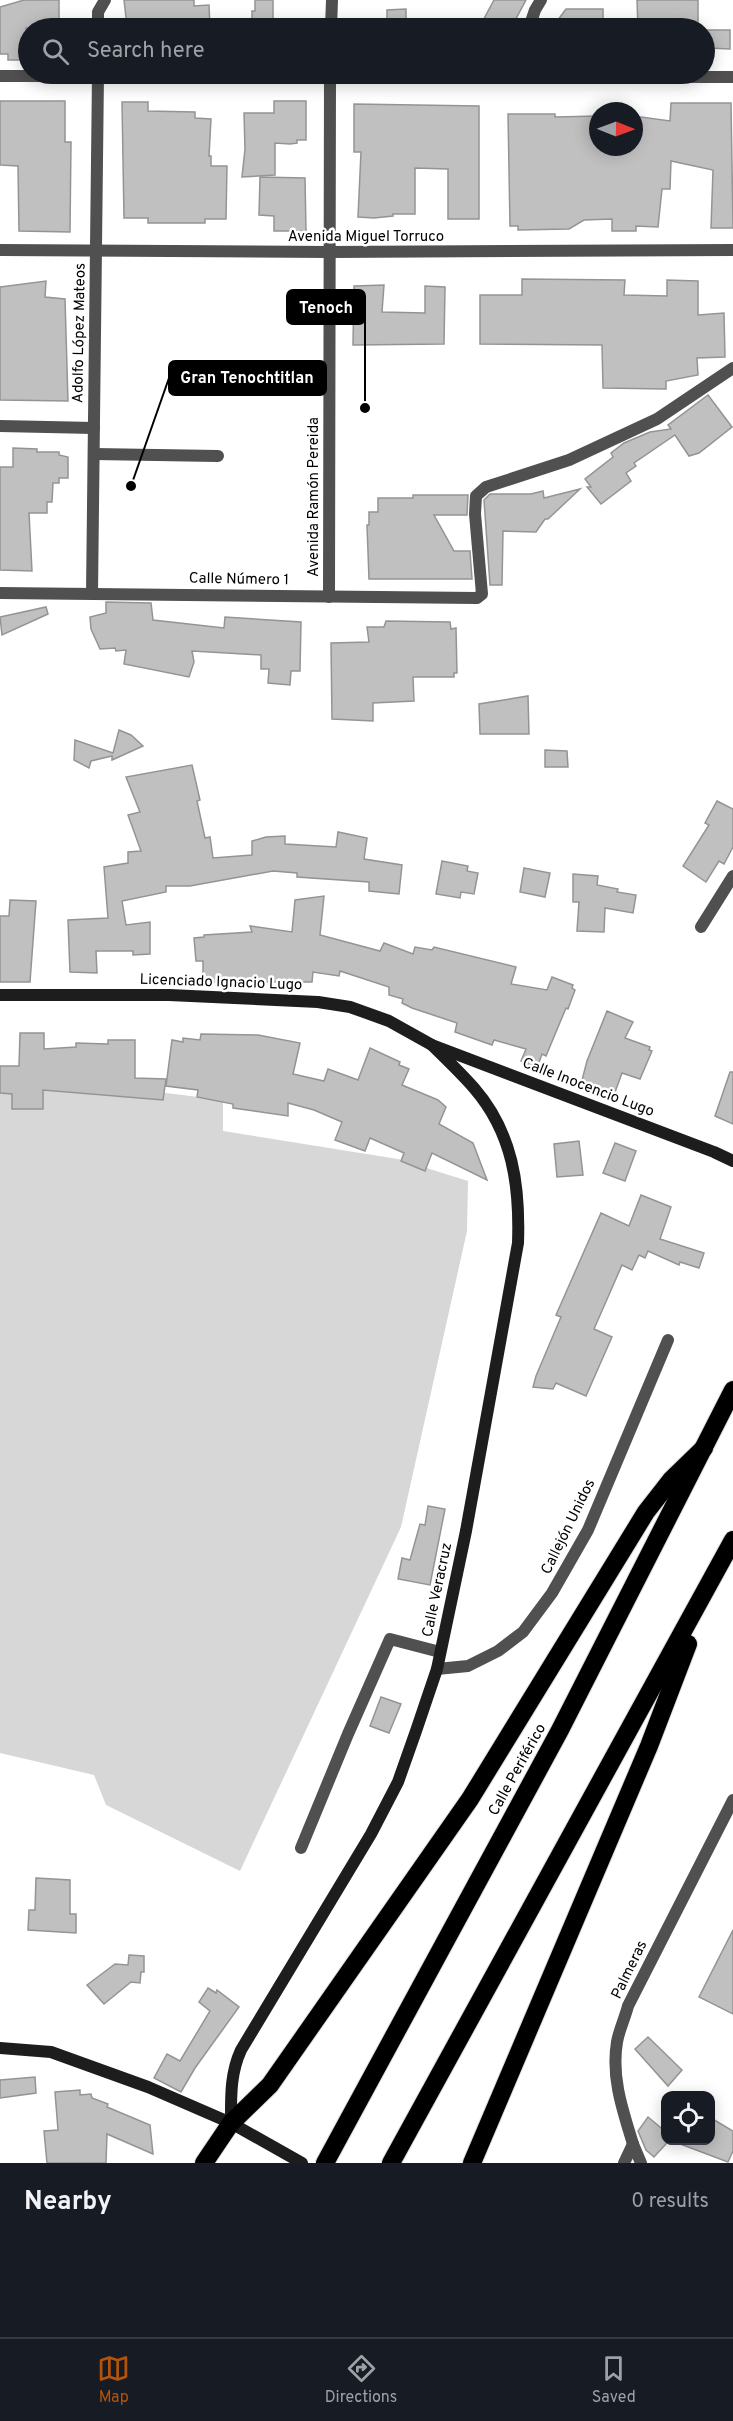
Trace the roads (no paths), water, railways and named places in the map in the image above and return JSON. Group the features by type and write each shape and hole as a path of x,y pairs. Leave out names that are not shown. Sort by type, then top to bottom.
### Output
{"highway":[{"name":"Calle Periférico","path":"326,2161 560,1730 733,1390"},
{"path":"204,2163 231,2123 270,2085 470,1799 646,1512 671,1480 704,1448"},
{"path":"391,2163 733,1540"},
{"path":"471,2163 649,1746 716,1573"}],"main road":[{"name":"Licenciado Ignacio Lugo","path":"0,995 169,995 318,1002 350,1007 389,1021 432,1046"},
{"name":"Calle Inocencio Lugo","path":"432,1046 733,1161"},
{"name":"Calle Veracruz","path":"231,2123 231,2084 234,2066 241,2050 371,1834 398,1782 437,1670 466,1531 518,1243 517,1181 510,1151 494,1116 474,1088 432,1046"},
{"path":"0,2048 51,2052 148,2087 231,2123 302,2163"}],"street":[{"path":"98,18 98,12 105,0"},
{"path":"331,18 332,0"},
{"path":"532,18 542,0"},
{"path":"0,76 18,76"},
{"path":"715,77 733,77"},
{"name":"Adolfo López Mateos","path":"92,593 98,84"},
{"name":"Avenida Ramón Pereida","path":"329,597 330,84"},
{"name":"Avenida Miguel Torruco","path":"0,250 96,252 733,250"},
{"name":"Calle Número 1","path":"0,593 477,598 482,594 475,514 476,496 486,487 569,460 657,419 733,368"},
{"path":"0,426 94,428"},
{"path":"93,454 218,456"},
{"path":"701,927 733,876"},
{"name":"Callejón Unidos","path":"437,1670 468,1666 498,1651 523,1632 552,1593 588,1530 668,1340"},
{"path":"301,1848 390,1639 440,1652"},
{"name":"Palmeras","path":"641,2163 618,2094 615,2066 617,2041 628,2006 733,1800"},
{"path":"624,2163 633,2144"}],"place":[{"name":"Tenoch","path":"365,408"},
{"name":"Gran Tenochtitlan","path":"131,486"}]}
